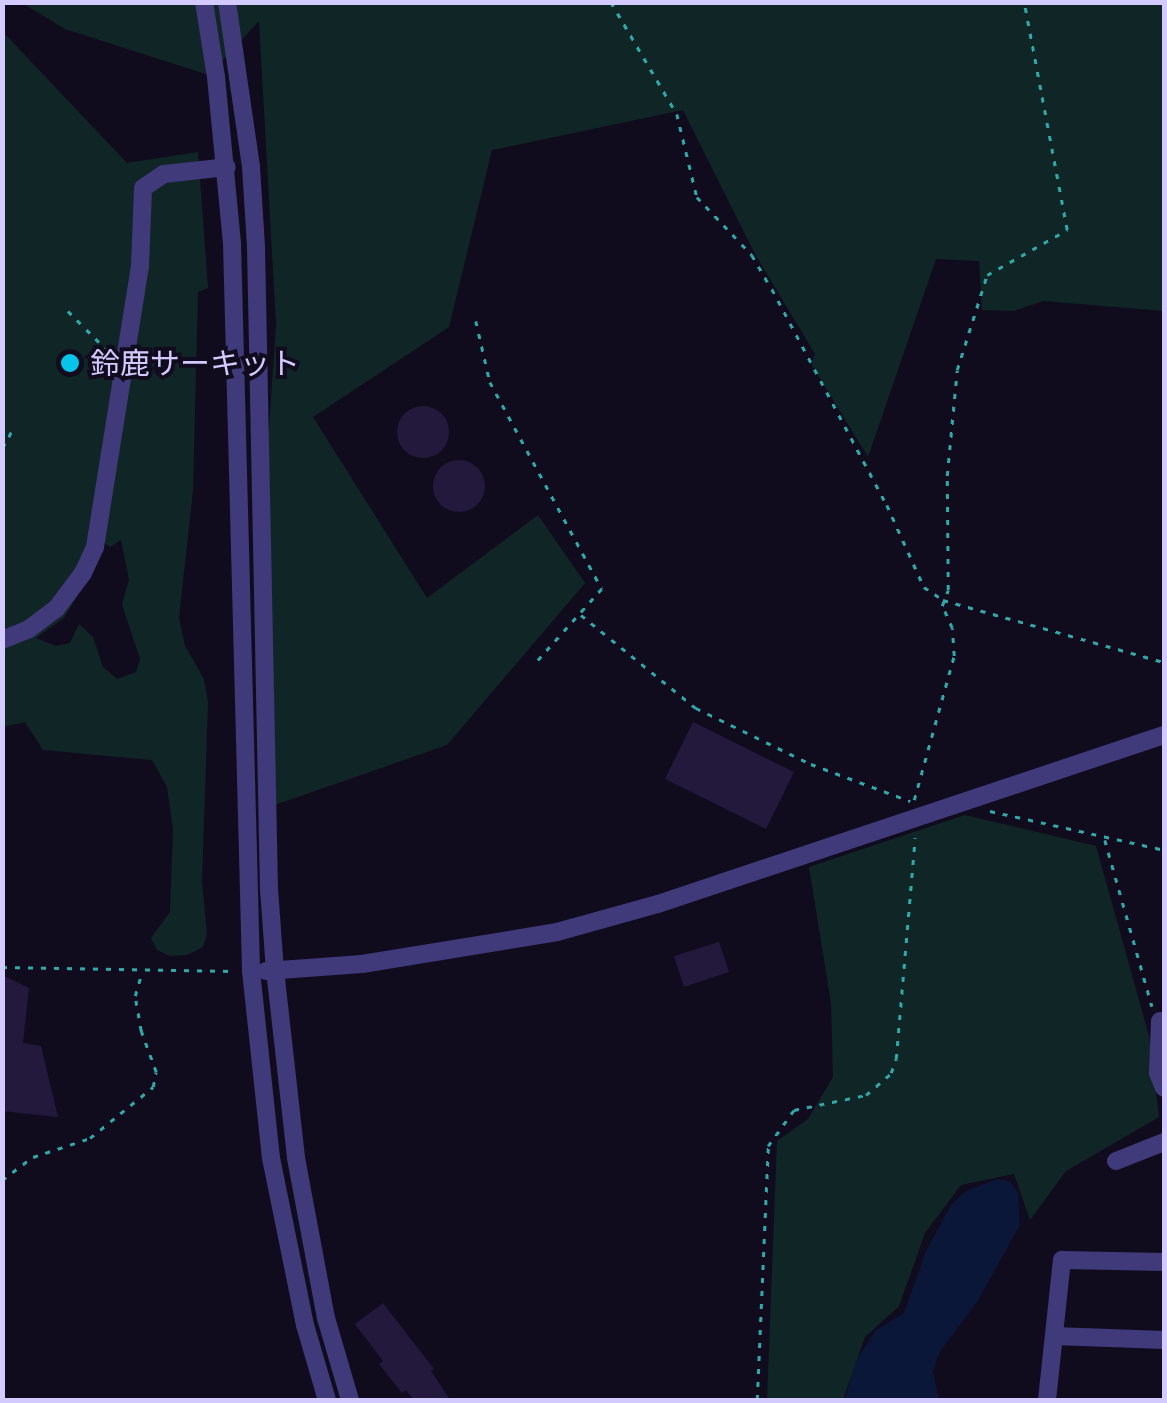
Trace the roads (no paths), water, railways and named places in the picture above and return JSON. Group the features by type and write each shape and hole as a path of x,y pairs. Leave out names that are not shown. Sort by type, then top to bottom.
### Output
{"street":[{"path":"204,2 227,167 251,971 272,1158 305,1325 327,1400"},
{"path":"226,2 248,148 256,246 269,890 276,970 299,1176 326,1318 350,1400"},
{"path":"2,640 29,629 56,608 83,573 95,547 140,266 143,188 164,174 227,167"},
{"path":"251,971 362,964 557,932 915,810 961,804 1164,736"},
{"path":"1160,1021 1158,1072 1164,1088"},
{"path":"1116,1161 1164,1142"},
{"path":"1047,1400 1062,1260 1164,1262"},
{"path":"1054,1336 1164,1340"}],"water":[{"path":"997,1179 1010,1181 1018,1193 1020,1225 977,1302 939,1353 933,1372 939,1400 845,1400 856,1361 875,1331 904,1313 926,1251 951,1205 966,1191"}],"place":[{"name":"鈴鹿サーキット","path":"70,363"}]}
